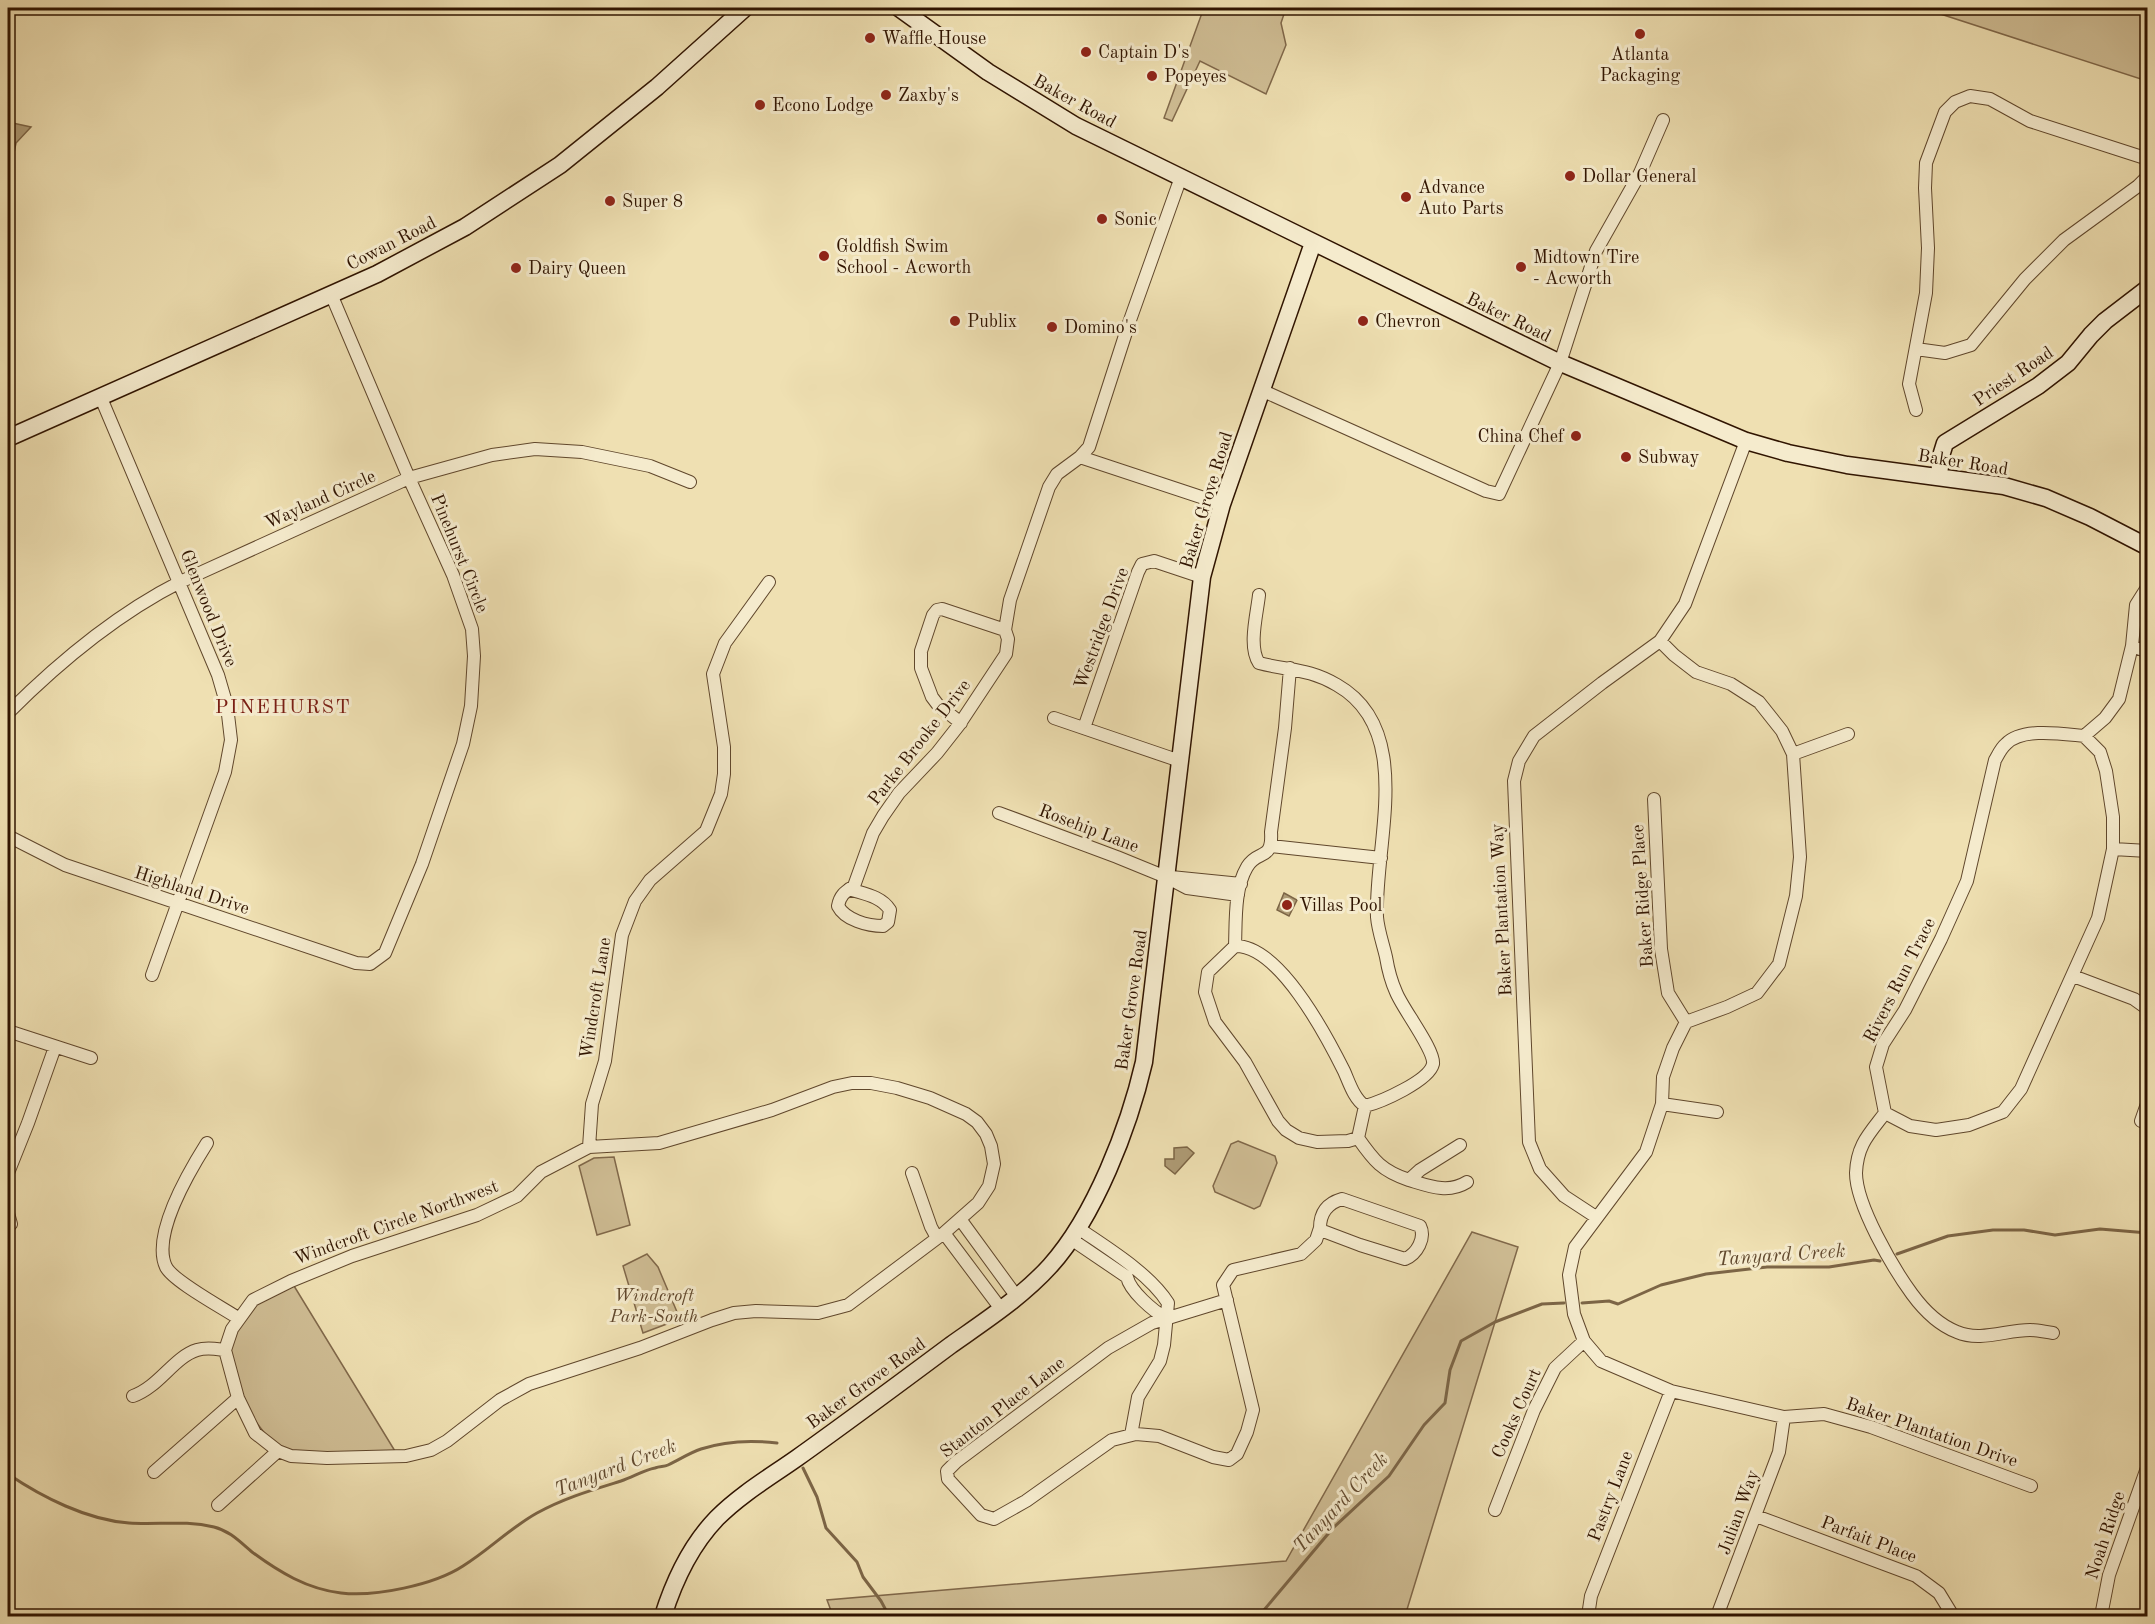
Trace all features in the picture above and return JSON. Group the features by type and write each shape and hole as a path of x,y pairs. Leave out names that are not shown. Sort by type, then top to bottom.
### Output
{"main road":[{"name":"Cowan Road","path":"8,438 377,274 465,227 560,165 657,87 746,8"},
{"name":"Baker Road","path":"899,8 988,72 1076,126 1560,363 1746,441 1788,453 1847,465 2004,486 2046,498 2090,517 2148,547"},
{"name":"Baker Grove Road","path":"663,1617 685,1564 717,1518 760,1482 812,1448 1017,1297 1048,1268 1074,1233 1093,1200 1120,1140 1141,1077 1150,1025 1202,577 1222,504 1313,243"},
{"name":"Priest Road","path":"1939,477 1945,443 2038,386 2068,363 2091,334 2105,321 2148,288"}],"street":[{"path":"1916,410 1909,384 1926,293 1928,248 1926,163 1945,112 1955,102 1970,96 1990,99 2030,122 2148,159"},
{"path":"1261,390 1486,491 1499,494 1560,363 1596,251 1641,173 1663,120"},
{"path":"1916,349 1945,353 1971,345 2025,279 2064,240 2138,186 2148,176"},
{"path":"1181,177 1129,323 1089,447 1080,457 1222,504"},
{"name":"Pinehurst Circle","path":"331,294 453,575 472,629 474,656 471,706 463,744 422,864 385,954 370,964"},
{"name":"Glenwood Drive","path":"100,398 218,675 227,706 231,740 222,782 152,975"},
{"path":"1686,1022 1727,1008 1757,993 1779,964 1796,896 1800,857 1793,754 1782,731 1759,702 1731,684 1696,672 1660,641 1685,604 1746,441"},
{"name":"Wayland Circle","path":"8,713 42,679 92,638 146,600 180,582 409,478 492,455 535,449 582,452 613,457 650,466 690,482"},
{"name":"Parke Brooke Drive","path":"849,889 854,886 873,833 883,816 899,793 937,753 961,723 1006,654 1008,639 1005,630 1010,600 1049,487 1058,474 1080,457"},
{"name":"Westridge Drive","path":"1084,728 1142,564 1154,561 1202,577"},
{"name":"Windcroft Lane","path":"589,1147 592,1104 605,1060 622,935 634,901 650,880 706,831 721,794 724,774 724,747 713,674 725,643 769,582"},
{"path":"2053,1333 2029,1330 2004,1335 1958,1333 1935,1319 1912,1295 1889,1256 1860,1198 1856,1174 1860,1146 1886,1113 1910,1126 1936,1130 1969,1125 2003,1112 2021,1089 2098,918 2113,849 2113,817 2106,771 2100,752 2084,736 2105,718 2118,699 2132,646 2136,605 2148,586"},
{"path":"1259,595 1254,641 1259,663 1314,674 1348,692 1370,715 1378,731 1384,756 1385,784 1377,919 1388,969 1396,992 1433,1059 1431,1068 1422,1078 1365,1106"},
{"path":"961,723 938,705 927,687 921,668 921,651 933,615 937,610 942,609 1005,630"},
{"name":"Baker Plantation Way","path":"1596,1217 1564,1196 1540,1169 1529,1142 1514,781 1519,762 1534,736 1660,641"},
{"path":"2132,646 2148,652"},
{"path":"1290,668 1271,846 1267,852 1251,861 1245,871 1240,890 1234,946 1208,972 1205,992 1215,1022 1245,1062 1278,1121 1286,1130 1299,1138 1317,1142 1348,1142 1358,1138"},
{"path":"1054,718 1180,761"},
{"name":"Rivers Run Trace","path":"1886,1113 1876,1067 1883,1044 1905,1010 1941,939 1967,880 1995,760 2006,743 2019,736 2044,733 2084,736"},
{"path":"1793,754 1848,734"},
{"name":"Baker Ridge Place","path":"1654,799 1661,949 1668,993 1686,1022"},
{"name":"Rosehip Lane","path":"999,813 1166,877 1187,888 1240,890"},
{"name":"Highland Drive","path":"8,836 65,865 356,963 370,964"},
{"path":"1271,846 1381,858"},
{"path":"2113,849 2148,850"},
{"path":"1234,946 1243,946 1261,955 1284,977 1303,1000 1358,1099 1365,1106"},
{"path":"2073,976 2134,999 2148,1009"},
{"name":"Baker Plantation Drive","path":"1686,1022 1672,1048 1663,1077 1662,1104 1646,1152 1575,1247 1569,1275 1574,1314 1584,1341 1601,1361 1671,1390 1784,1417 1824,1414 1871,1427 2031,1486"},
{"path":"8,1031 90,1058"},
{"path":"8,1173 55,1047"},
{"name":"Windcroft Circle Northwest","path":"852,1083 871,1083 897,1088 940,1102 966,1114 982,1127 993,1151 992,1178 982,1199 960,1219 841,1308 818,1313 744,1311 712,1320 640,1348 530,1384 507,1396 447,1441 431,1450 406,1456 327,1458 291,1455 278,1451 255,1433 238,1398 225,1350 238,1318 253,1300 291,1281 352,1256 477,1215 517,1196 542,1172 589,1147 659,1143 772,1110 833,1087 852,1083"},
{"path":"2141,1121 2148,1101"},
{"path":"1662,1104 1717,1112"},
{"path":"1365,1106 1358,1138 1382,1167 1409,1180 1448,1189 1459,1187 1467,1182"},
{"path":"207,1143 184,1180 166,1225 163,1250 166,1267 187,1286 238,1318"},
{"path":"1409,1180 1420,1170 1460,1145"},
{"path":"912,1173 931,1227 941,1235 1001,1309"},
{"path":"1342,1200 1420,1226 1423,1232 1412,1256 1405,1259 1360,1245 1320,1228 1324,1210 1332,1202 1342,1200"},
{"path":"960,1219 1017,1297"},
{"name":"Stanton Place Lane","path":"1166,1318 1123,1339 1075,1372 956,1462 947,1471 948,1479 981,1515 994,1519 1026,1501 1112,1440 1131,1435 1159,1436 1213,1457 1229,1460 1237,1454 1247,1432 1253,1410 1223,1284 1233,1270 1301,1254 1316,1240 1320,1228"},
{"path":"1074,1233 1126,1277 1139,1283 1156,1302 1166,1318"},
{"path":"1074,1233 1116,1255 1160,1292 1168,1303 1164,1346 1160,1361 1138,1397 1131,1435"},
{"path":"1166,1318 1227,1299"},
{"name":"Cooks Court","path":"1495,1510 1534,1410 1555,1368 1584,1341"},
{"path":"133,1396 146,1392 196,1350 207,1348 225,1350"},
{"name":"Pastry Lane","path":"1588,1617 1590,1596 1671,1390"},
{"path":"154,1472 238,1398"},
{"name":"Julian Way","path":"1717,1617 1779,1452 1784,1417"},
{"path":"218,1505 278,1451"},
{"name":"Noah Ridge","path":"2101,1617 2109,1575 2148,1465"},
{"name":"Parfait Place","path":"1756,1516 1916,1576 1939,1593 1953,1617"}],"green space":[{"path":"1189,8 1286,8 1281,23 1286,45 1266,94 1200,61 1172,121 1164,118 1202,13"},
{"path":"1922,8 2147,8 2147,81"},
{"path":"1238,1141 1275,1156 1277,1163 1260,1206 1254,1209 1215,1192 1213,1186 1231,1144"},
{"path":"614,1157 630,1225 597,1235 579,1166 594,1158"},
{"path":"1472,1232 1518,1247 1405,1616 833,1616 827,1600 1286,1561"},
{"name":"Windcroft Park-South","path":"647,1254 658,1267 680,1319 643,1333 623,1266"},
{"path":"291,1281 398,1456 278,1451 238,1398 225,1350 238,1318"}],"shaded area":[{"path":"8,122 31,127 16,143 8,181"},
{"name":"Villas Pool","path":"1284,893 1297,900 1289,916 1277,910"},
{"path":"1187,1147 1194,1153 1175,1174 1165,1166 1165,1159 1174,1159 1174,1148"}],"waterway":[{"name":"Tanyard Creek","path":"1897,1254 1948,1236 1993,1230 2024,1230 2055,1235 2100,1229 2148,1233"},
{"name":"Tanyard Creek","path":"1582,1303 1609,1301 1618,1304 1661,1285 1706,1274 1767,1267 1829,1267 1880,1261"},
{"name":"Tanyard Creek","path":"1259,1616 1333,1528 1389,1476 1424,1425 1445,1403 1450,1370 1461,1341 1495,1322 1542,1304 1564,1303"},
{"name":"Tanyard Creek","path":"8,1474 50,1499 97,1517 129,1523 193,1524 220,1529 294,1579 329,1591 355,1594 404,1588 451,1573 537,1513 589,1491 647,1470 666,1466 692,1452 719,1444 777,1443"},
{"name":"Tanyard Creek","path":"803,1468 817,1497 826,1528 857,1562 863,1577 889,1616"}],"place":[{"name":"Atlanta Packaging","path":"1640,34"},
{"name":"Waffle House","path":"870,38"},
{"name":"Captain D's","path":"1086,52"},
{"name":"Popeyes","path":"1152,76"},
{"name":"Zaxby's","path":"886,95"},
{"name":"Econo Lodge","path":"760,105"},
{"name":"Dollar General","path":"1570,176"},
{"name":"Advance Auto Parts","path":"1406,197"},
{"name":"Super 8","path":"610,201"},
{"name":"Sonic","path":"1102,219"},
{"name":"Goldfish Swim School - Acworth","path":"824,256"},
{"name":"Midtown Tire - Acworth","path":"1521,267"},
{"name":"Dairy Queen","path":"516,268"},
{"name":"Publix","path":"955,321"},
{"name":"Chevron","path":"1363,321"},
{"name":"Domino's","path":"1052,327"},
{"name":"China Chef","path":"1576,436"},
{"name":"Subway","path":"1626,457"},
{"name":"Villas Pool","path":"1287,905"}],"district":[{"name":"PINEHURST","path":"283,706"}]}
